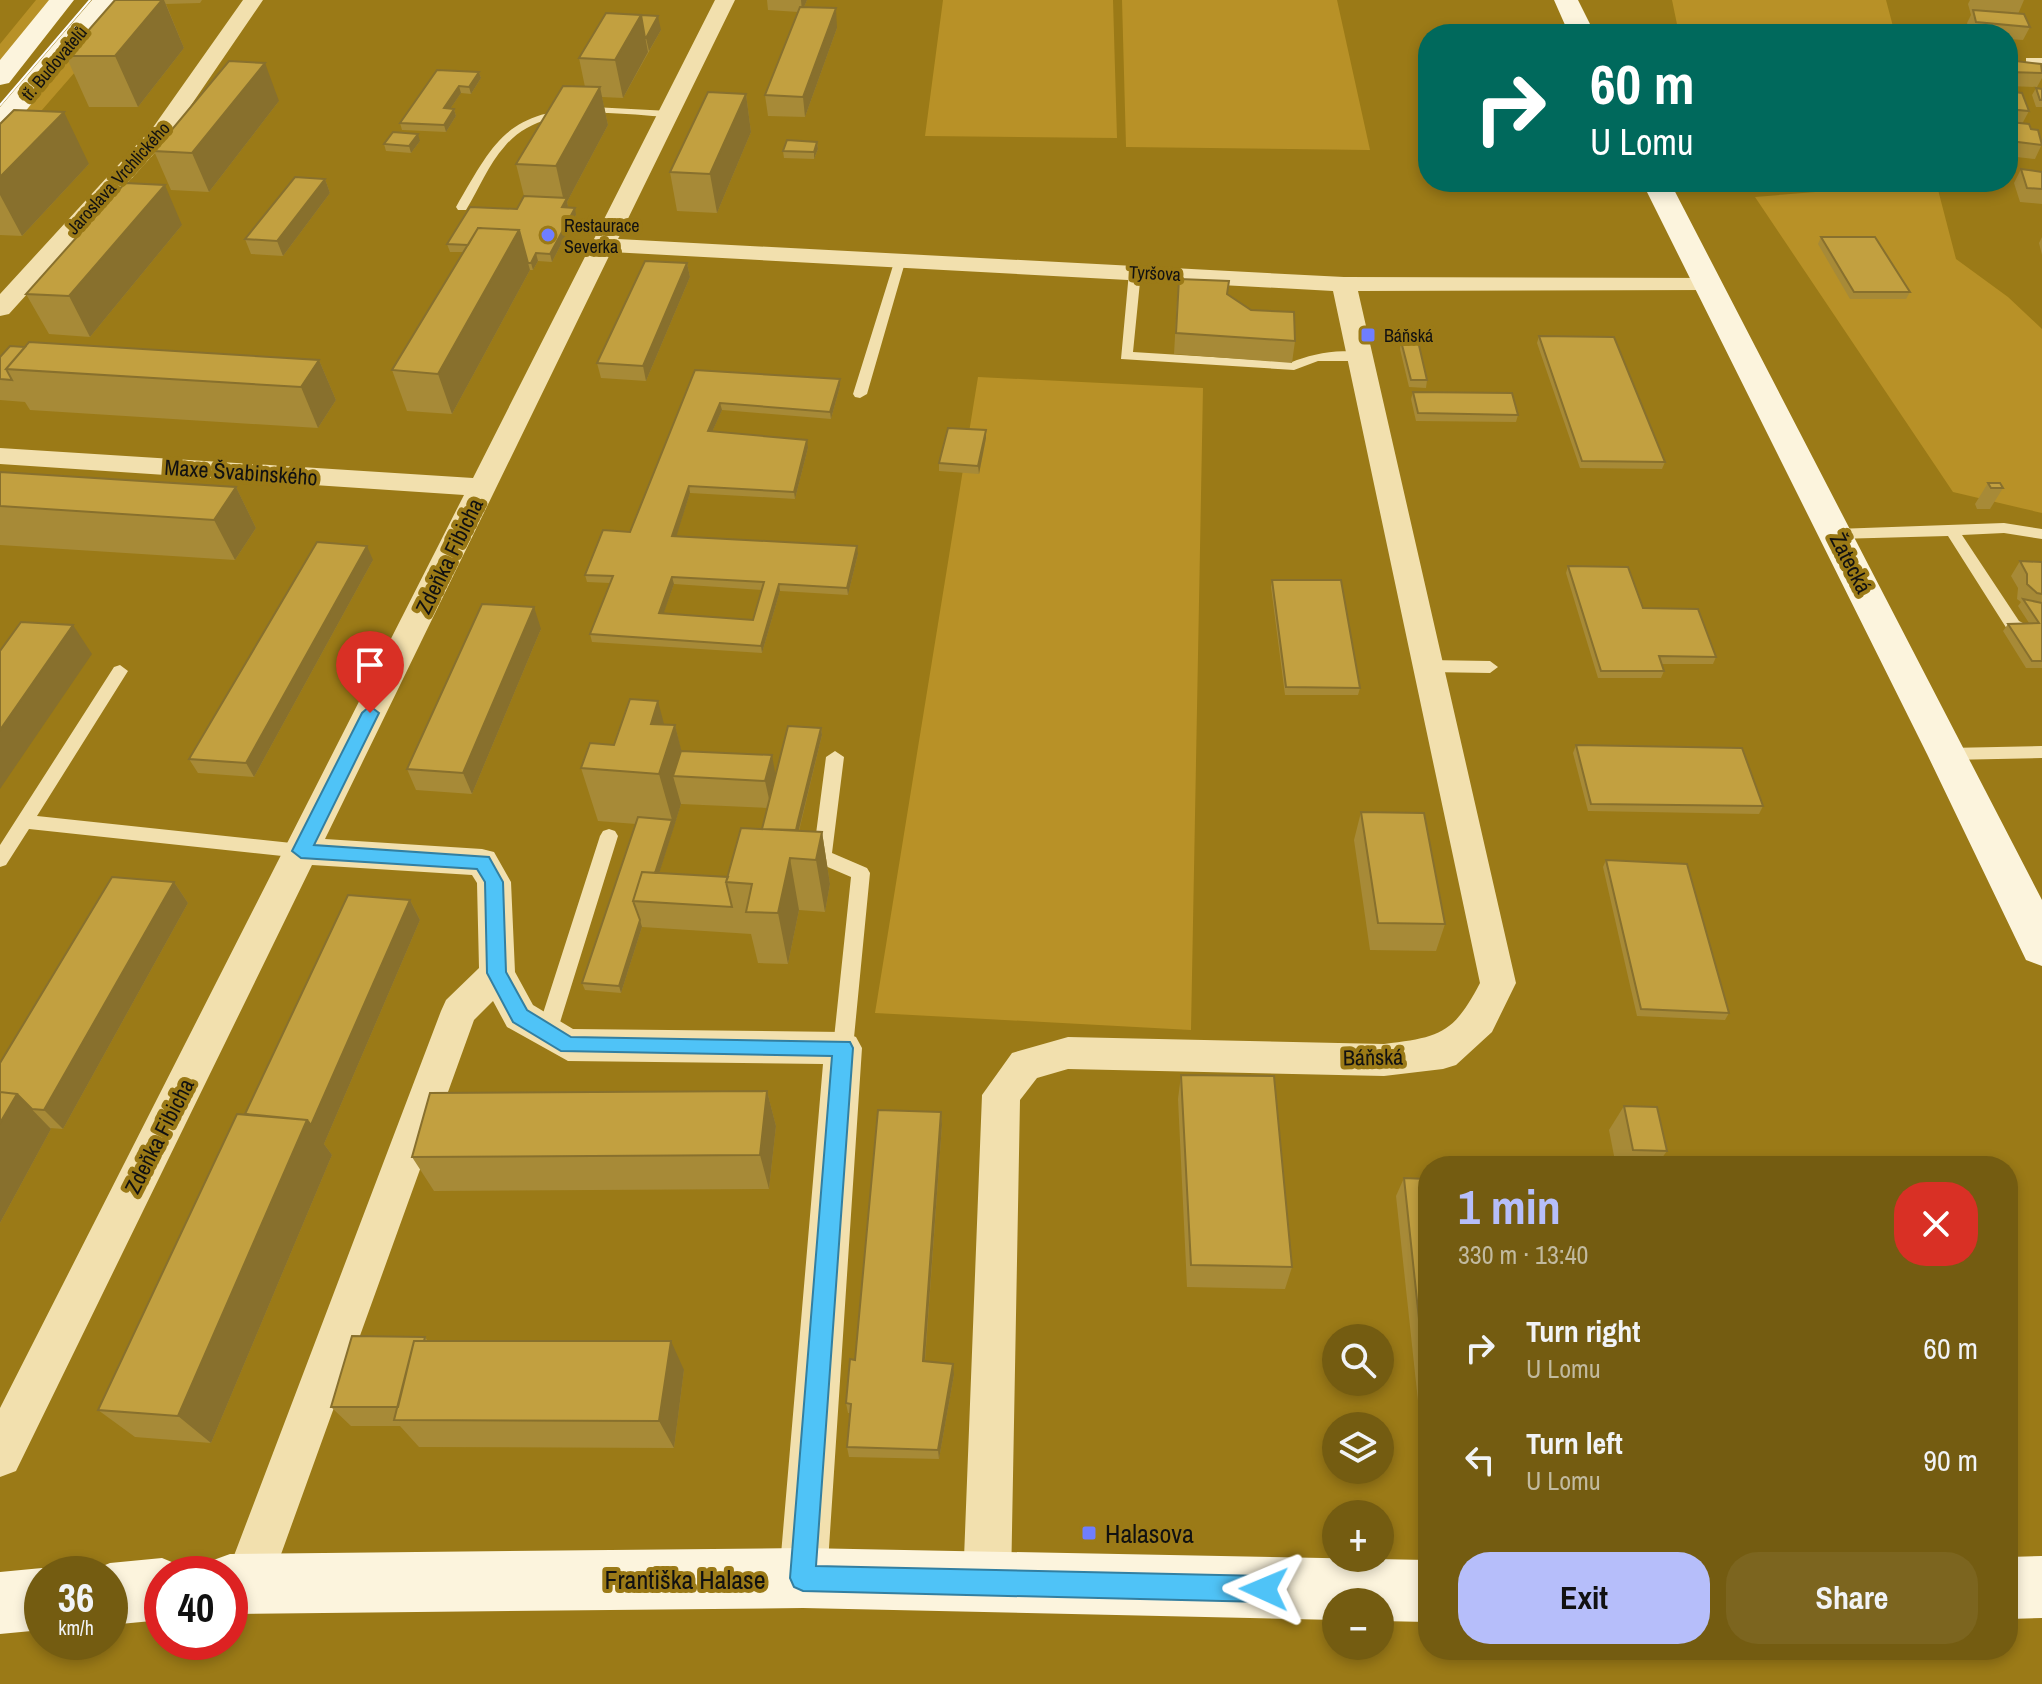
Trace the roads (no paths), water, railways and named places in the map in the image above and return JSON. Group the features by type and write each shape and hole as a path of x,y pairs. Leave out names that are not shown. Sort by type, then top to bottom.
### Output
{"street":[{"name":"tř. Budovatelů","path":"0,77 62,0"},
{"name":"tř. Budovatelů","path":"0,124 105,0"},
{"name":"Jaroslava Vrchlického","path":"0,309 162,131 253,0"},
{"name":"Zdeňka Fibicha","path":"0,1455 725,0"},
{"path":"1566,0 1577,24"},
{"name":"Žatecká","path":"1661,192 1948,754 2042,947"},
{"name":"Tyršova","path":"603,245 1344,284 1708,283"},
{"name":"Báňská","path":"987,1584 1001,1095 1025,1065 1068,1053 1384,1060 1443,1053 1479,1021 1498,983 1344,284"},
{"name":"Maxe Švabinského","path":"0,456 483,487"},
{"path":"301,851 482,862 494,882 497,973 520,1016 568,1045 843,1048 803,1578"},
{"path":"248,1557 459,1011 497,973"},
{"name":"Františka Halase","path":"248,1583 803,1578 1418,1591"},
{"path":"2018,1588 2042,1587"},
{"path":"0,1603 24,1601"}],"lane":[{"path":"462,207 496,151 520,127 558,115 602,112 669,114"},
{"path":"860,394 900,259"},
{"path":"1135,272 1126,356 1294,366 1316,357 1360,357"},
{"path":"1836,534 2004,528 2042,534"},
{"path":"1952,531 2013,625 2042,640"},
{"path":"1428,666 1490,667"},
{"path":"0,860 120,671"},
{"path":"1948,754 2042,752"},
{"path":"835,757 822,857 861,873 843,1048"},
{"path":"24,822 301,851"},
{"path":"547,1032 609,836"}],"tram line":[{"path":"0,105 90,0"}],"place":[{"name":"Restaurace Severka","path":"548,235"},
{"name":"Báňská","path":"1368,335"},
{"name":"Halasova","path":"1089,1533"}]}
